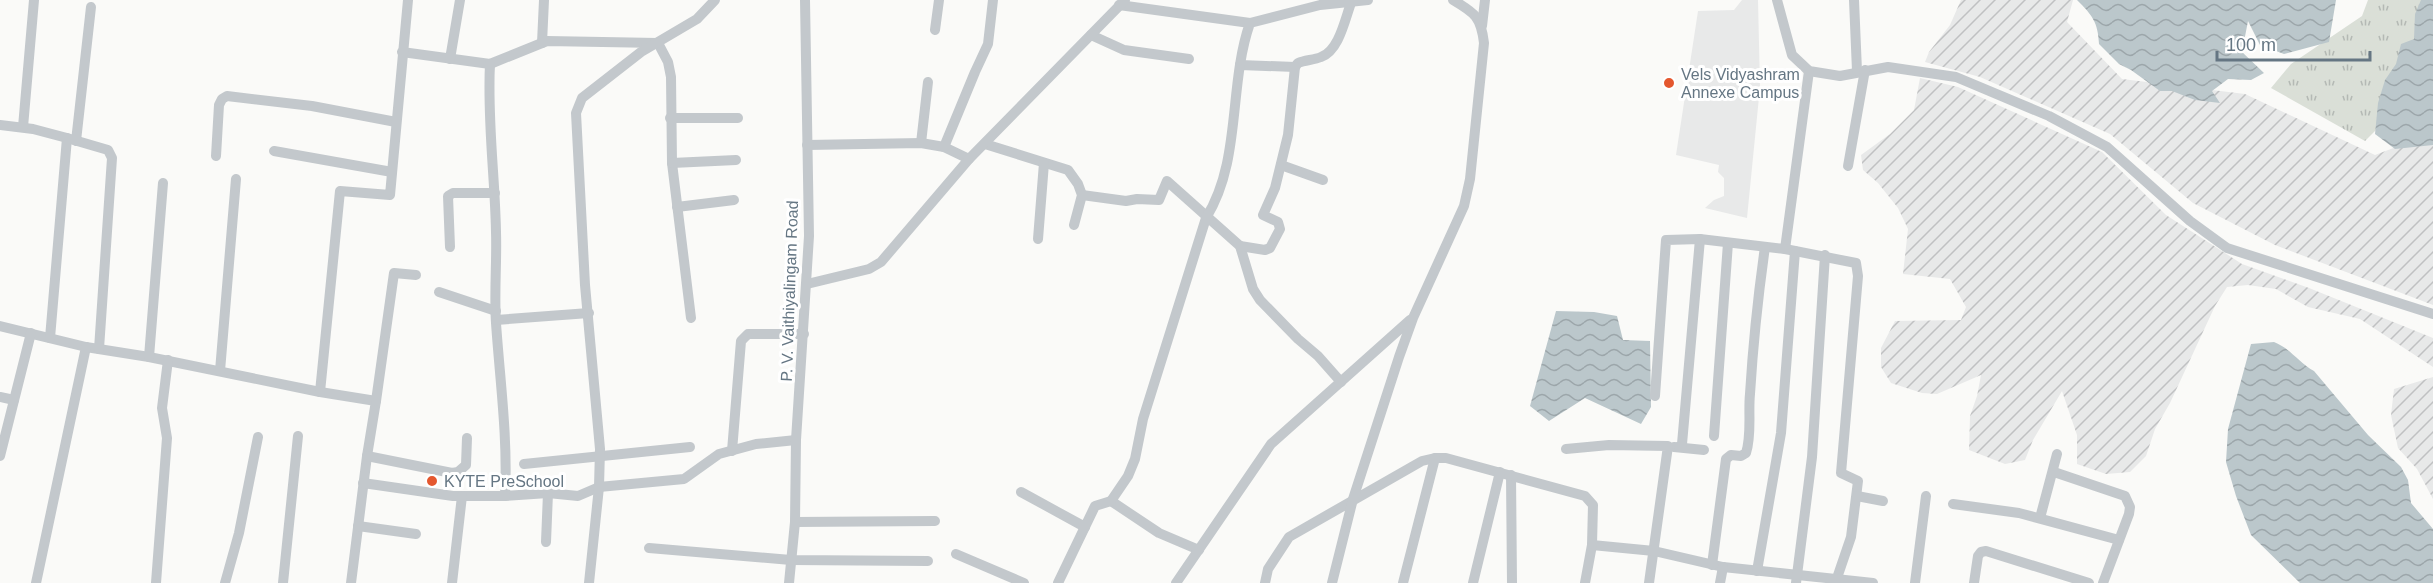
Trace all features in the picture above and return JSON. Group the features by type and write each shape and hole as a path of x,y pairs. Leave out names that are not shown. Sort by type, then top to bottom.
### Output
{"street":[{"path":"23,127 34,0"},
{"path":"320,392 340,191 390,195 408,0"},
{"path":"450,58 460,0"},
{"path":"542,43 544,0"},
{"path":"589,583 600,455 576,113 582,98 641,52 696,19 713,0"},
{"name":"P. V. Vaithiyalingam Road","path":"789,583 795,522 796,440 809,236 805,0"},
{"path":"935,30 939,0"},
{"path":"944,147 988,45 993,0"},
{"path":"807,284 868,269 881,262 969,159 1122,3 1250,23 1320,5 1368,0"},
{"path":"1453,0 1477,17 1482,27"},
{"path":"1332,583 1353,499 1413,318 1464,206 1470,179 1484,44 1482,27 1485,0"},
{"path":"1777,0 1792,55 1809,71 1840,76 1888,67 1956,77 2049,116 2107,147 2190,221 2227,248 2433,314"},
{"path":"1848,166 1861,71 1854,0"},
{"path":"1082,195 1126,201 1159,200 1167,181 1240,246 1265,250 1270,248 1280,229 1278,222 1263,215 1275,188 1288,135 1296,67 1298,63 1324,57 1332,48 1351,3"},
{"path":"50,338 71,139 91,7"},
{"path":"1058,583 1095,506 1111,501 1128,476 1135,459 1143,419 1206,218 1221,190 1229,156 1242,47 1250,23"},
{"path":"1091,35 1124,50 1188,59"},
{"path":"402,52 490,64 542,43 658,43"},
{"path":"658,43 668,62 669,69 672,163 691,318"},
{"path":"490,64 489,95 495,193 496,316 507,459 505,496"},
{"path":"1240,65 1296,67"},
{"path":"1757,571 1781,433 1790,250 1809,71"},
{"path":"921,144 927,82"},
{"path":"216,156 219,105 227,96 312,106 396,122"},
{"path":"670,118 738,118"},
{"path":"0,125 23,127 71,139 108,150 112,158 99,349"},
{"path":"807,145 921,144 944,147 969,159"},
{"path":"985,144 1068,170 1078,183 1082,195 1074,225"},
{"path":"274,151 392,172"},
{"path":"672,163 736,160"},
{"path":"1038,239 1044,163"},
{"path":"1281,165 1323,180"},
{"path":"220,371 236,179"},
{"path":"149,357 163,183"},
{"path":"450,247 448,196 453,193 495,193"},
{"path":"676,207 734,200"},
{"path":"1673,447 1682,444 1700,239"},
{"path":"1655,396 1666,240 1700,239 1790,250 1854,261 1858,267 1841,473 1858,481 1851,537 1837,578"},
{"path":"1714,436 1728,243"},
{"path":"1240,246 1253,289 1260,300 1341,381"},
{"path":"1720,583 1717,566 1726,459 1731,455 1742,456 1748,447 1748,412 1756,309 1765,247"},
{"path":"1797,579 1812,457 1825,255"},
{"path":"351,583 363,483 394,273 416,275"},
{"path":"439,292 496,316 589,313"},
{"path":"1176,583 1271,444 1413,318"},
{"path":"0,326 86,347 168,360 320,392 376,401"},
{"path":"0,456 31,333"},
{"path":"732,451 741,341 748,334 804,334"},
{"path":"36,583 86,347"},
{"path":"156,583 168,438 162,408 168,360"},
{"path":"0,397 14,400"},
{"path":"283,583 298,436"},
{"path":"225,583 239,533 258,437"},
{"path":"367,456 452,473 458,472 466,465 467,438"},
{"path":"363,483 462,496 548,493 578,496 599,487 684,479 707,461 732,451 756,444 796,440"},
{"path":"1566,449 1609,445 1704,450"},
{"path":"524,464 690,447"},
{"path":"1649,583 1673,447"},
{"path":"2040,518 2057,454"},
{"path":"1403,583 1435,458"},
{"path":"1265,583 1269,569 1289,537 1422,461 1435,458 1506,474 1585,496 1593,505 1592,545 1585,583"},
{"path":"2054,472 2125,496 2130,507 2103,583"},
{"path":"1473,583 1506,474"},
{"path":"1506,474 1512,583"},
{"path":"1021,492 1085,527"},
{"path":"546,542 548,493"},
{"path":"452,583 462,496"},
{"path":"1857,496 1883,501"},
{"path":"1915,583 1926,496"},
{"path":"1111,501 1159,533 1199,550"},
{"path":"1953,504 2019,513 2119,540"},
{"path":"795,522 935,521"},
{"path":"358,526 416,534"},
{"path":"1592,545 1654,551 1717,566 1797,579 1837,578 1873,583"},
{"path":"649,548 791,560 928,561"},
{"path":"1974,583 1978,556 1980,552 1986,551 2089,583"},
{"path":"956,554 1024,583"}],"shaded area":[{"path":"1742,0 1758,0 1760,87 1747,218 1705,208 1714,200 1724,196 1724,178 1718,172 1719,165 1676,155 1698,11 1734,10"},
{"path":"1961,0 2073,0 2067,22 2122,79 2245,94 2375,155 2433,133 2433,305 2275,245 2193,203 2110,134 1980,77 1925,62 1929,52 1950,25"},
{"path":"1920,78 1958,87 2102,152 2166,215 2242,264 2309,288 2433,338 2433,367 2360,319 2308,307 2276,289 2248,285 2227,287 2215,306 2170,403 2155,429 2146,456 2130,472 2106,474 2077,464 2077,435 2062,391 2033,440 2025,460 2005,464 1969,450 1970,416 1981,375 1937,394 1922,393 1891,383 1881,367 1881,348 1895,321 1961,320 1966,307 1950,279 1903,274 1908,229 1898,208 1878,183 1863,170 1861,155 1890,134 1914,110"},
{"path":"2433,377 2433,499 2417,469 2398,448 2391,415 2394,389"}],"green space":[{"path":"2368,0 2429,0 2385,121 2365,141 2271,88 2291,64 2362,16"}],"water":[{"path":"2077,0 2336,0 2329,42 2284,54 2260,45 2248,21 2242,52 2264,73 2251,80 2228,79 2212,91 2220,103 2195,100 2172,91 2160,91 2119,64 2099,44 2093,19"},
{"path":"2421,0 2433,0 2433,145 2395,149 2375,134 2378,103 2385,80 2396,64 2401,44 2414,39 2415,14"},
{"path":"1556,311 1594,312 1617,316 1623,340 1650,341 1651,407 1641,424 1585,398 1549,421 1530,406"},
{"path":"2274,342 2314,371 2368,435 2401,467 2408,480 2411,503 2433,529 2433,583 2300,583 2251,535 2226,462 2228,429 2251,344"}],"place":[{"name":"Vels Vidyashram Annexe Campus","path":"1669,83"},
{"name":"KYTE PreSchool","path":"432,481"}]}
